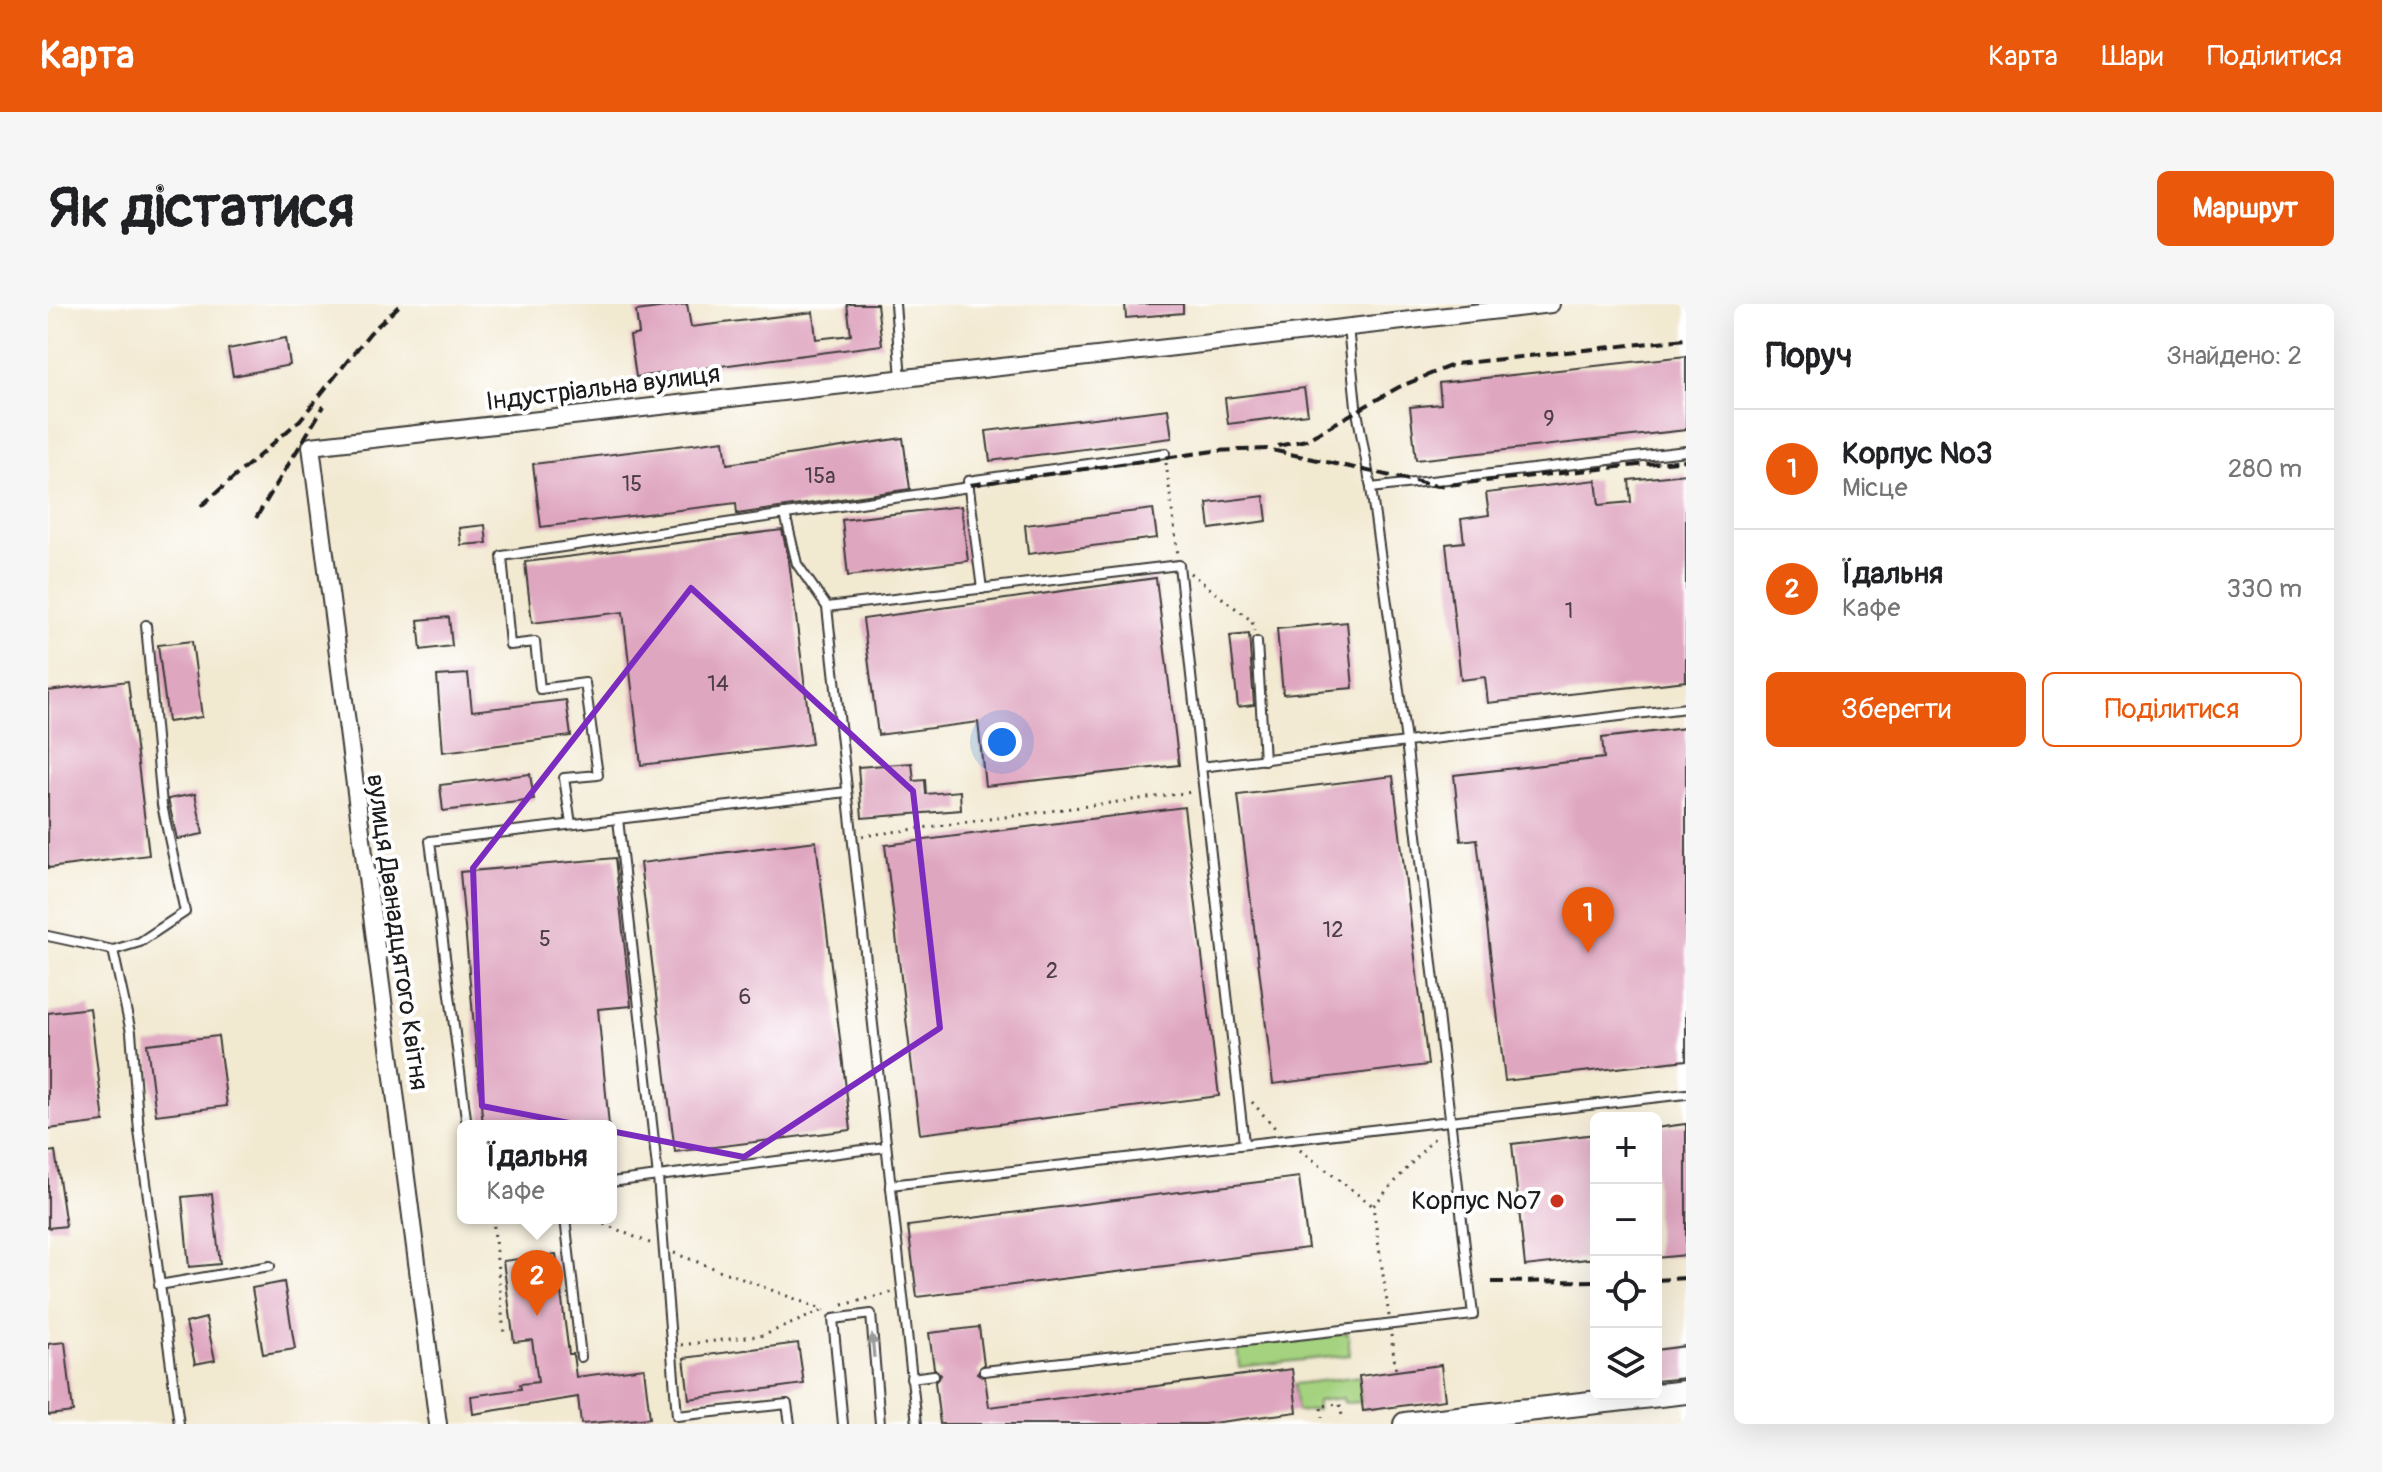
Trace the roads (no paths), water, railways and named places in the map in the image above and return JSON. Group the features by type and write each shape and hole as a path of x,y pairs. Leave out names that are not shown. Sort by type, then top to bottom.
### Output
{"street":[{"name":"Індустріальна вулиця","path":"311,446 1551,304"},
{"name":"вулиця Дванадцятого Квітня","path":"311,446 438,1424"},
{"path":"1405,1424 1686,1392"}],"lane":[{"path":"895,304 901,378"},
{"path":"984,1371 1473,1315 1406,741 1371,488 1356,406 1348,327"},
{"path":"1371,488 1686,451"},
{"path":"982,589 968,481 1165,453"},
{"path":"571,824 564,778 598,775 585,683 540,689 535,642 510,645 502,556 969,487"},
{"path":"785,514 797,564 827,607 917,1424"},
{"path":"827,607 1179,565 1244,1143"},
{"path":"48,936 113,950 140,942 185,912 162,805 146,625"},
{"path":"1257,642 1264,760"},
{"path":"1201,767 1686,708"},
{"path":"466,1120 430,841 847,792"},
{"path":"618,819 658,1177 669,1347 677,1416 787,1404 790,1424"},
{"path":"113,950 131,1032 139,1131 179,1424"},
{"path":"890,1185 1686,1094"},
{"path":"617,1181 886,1147"},
{"path":"566,1224 581,1357"},
{"path":"159,1285 270,1266"},
{"path":"843,1424 833,1319 871,1314 880,1424"},
{"path":"911,1378 934,1375"}],"railway":[{"path":"201,506 300,420 370,333 401,304"},
{"path":"1278,446 1306,440 1399,387 1455,364 1686,339"},
{"path":"256,518 324,406"},
{"path":"970,485 1214,451 1267,449 1437,486 1686,460"},
{"path":"1662,1280 1686,1278"},
{"path":"1492,1282 1590,1281"}],"place":[{"name":"Корпус №3","path":"1588,953"},
{"name":"Корпус №7","path":"1557,1201"},
{"name":"Їдальня","path":"537,1316"}]}
